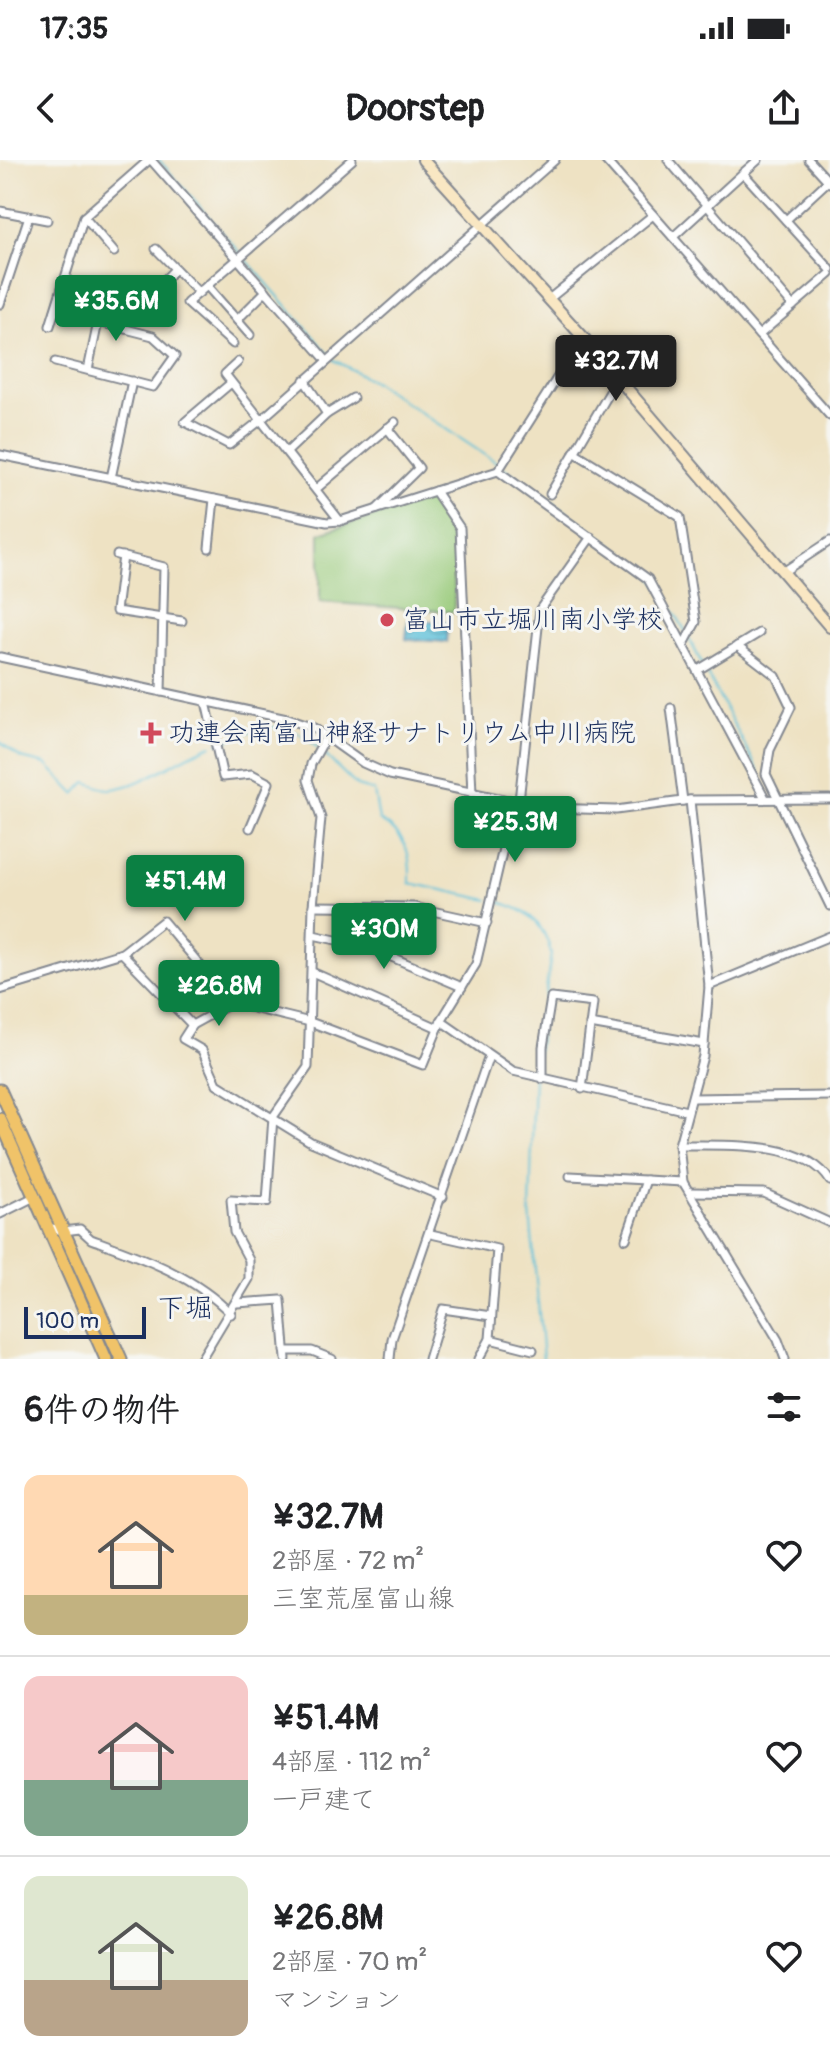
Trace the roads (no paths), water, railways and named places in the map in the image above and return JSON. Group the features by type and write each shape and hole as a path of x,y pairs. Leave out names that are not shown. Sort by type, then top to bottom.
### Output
{"main road":[{"path":"423,160 583,337 830,627"},
{"path":"0,1090 40,1194 48,1227 106,1359"},
{"path":"0,1119 63,1231 121,1359"}],"street":[{"path":"50,326 84,217 150,160 326,360"},
{"path":"233,344 187,303 352,160"},
{"path":"231,383 185,422 229,445 555,160"},
{"path":"605,160 830,416"},
{"path":"668,160 793,306"},
{"path":"673,237 758,160"},
{"path":"786,220 829,182 809,160"},
{"path":"743,173 830,272 759,335"},
{"path":"0,211 47,220"},
{"path":"549,299 653,215"},
{"path":"1,298 29,216"},
{"path":"84,217 114,252"},
{"path":"156,249 199,293"},
{"path":"118,327 175,269"},
{"path":"207,286 250,335"},
{"path":"237,320 266,291"},
{"path":"55,311 153,336 175,356 153,387 55,362"},
{"path":"88,370 98,322"},
{"path":"0,455 327,522 340,521 498,471 583,337"},
{"path":"238,362 225,374 340,521"},
{"path":"550,494 618,378"},
{"path":"304,380 327,414"},
{"path":"111,478 132,381"},
{"path":"287,452 327,414 353,398"},
{"path":"316,489 395,422"},
{"path":"376,510 419,468 387,428"},
{"path":"574,452 680,517 696,622 684,644"},
{"path":"498,471 648,579 765,798"},
{"path":"435,491 460,528 472,793"},
{"path":"209,548 214,499"},
{"path":"519,801 540,609 591,537"},
{"path":"783,572 830,541"},
{"path":"161,692 162,617 164,567 120,556 116,611 162,617 182,621"},
{"path":"698,670 759,633"},
{"path":"737,646 776,676 791,707 770,750 766,774 830,906"},
{"path":"0,657 287,719 327,735 363,763 390,775 565,810 616,810 686,801 830,799"},
{"path":"206,702 223,777 252,774 269,783 250,828"},
{"path":"671,708 709,986 704,1044 679,1145 683,1182 778,1340 785,1359"},
{"path":"201,1359 231,1314 249,1279 249,1260 234,1232 231,1200 267,1202 273,1117 308,1067 313,906 321,818 308,780 311,764 327,735"},
{"path":"0,990 122,953 163,921 232,1003 310,1022 423,1065 440,1024 476,964 505,840 509,800"},
{"path":"313,906 414,907 487,923"},
{"path":"313,935 368,947 462,987"},
{"path":"709,986 830,936"},
{"path":"122,953 192,1025"},
{"path":"312,972 440,1024 513,1071 687,1111"},
{"path":"543,1079 543,1047 551,998 593,1003 582,1089"},
{"path":"232,1003 192,1025 183,1039 202,1050 217,1084 311,1142 443,1197"},
{"path":"590,1024 704,1044"},
{"path":"390,1359 392,1339 431,1234 489,1056"},
{"path":"693,1098 830,1096"},
{"path":"679,1145 766,1146 822,1167 830,1181"},
{"path":"570,1176 683,1182"},
{"path":"626,1239 646,1180"},
{"path":"690,1192 764,1193 830,1223"},
{"path":"0,1214 40,1194"},
{"path":"48,1227 63,1231 80,1229 91,1239 187,1278 212,1294 231,1314"},
{"path":"431,1234 497,1249 490,1339 479,1359"},
{"path":"237,1303 281,1300 286,1355 312,1351 332,1359"},
{"path":"428,1359 443,1309 491,1316"},
{"path":"490,1339 533,1350"}],"water":[{"path":"408,620 448,622 447,642 406,639"}],"waterway":[{"path":"159,160 334,360 376,383 499,464"},
{"path":"504,468 642,566 655,579 686,632"},
{"path":"689,638 702,664"},
{"path":"705,670 759,772"},
{"path":"218,743 259,729 282,728 305,737 318,748"},
{"path":"0,742 21,758 46,764 75,794 86,782 108,789 124,787 212,745"},
{"path":"322,752 357,786 374,791 379,820 396,832 405,846 410,863 410,883 489,900"},
{"path":"495,901 516,908 532,918 544,933 551,954 534,1074 530,1212 543,1359"}],"place":[{"name":"富山市立堀川南小学校","path":"387,620"},
{"name":"功連会南富山神経サナトリウム中川病院","path":"151,733"}],"district":[{"name":"下堀","path":"185,1308"}]}
